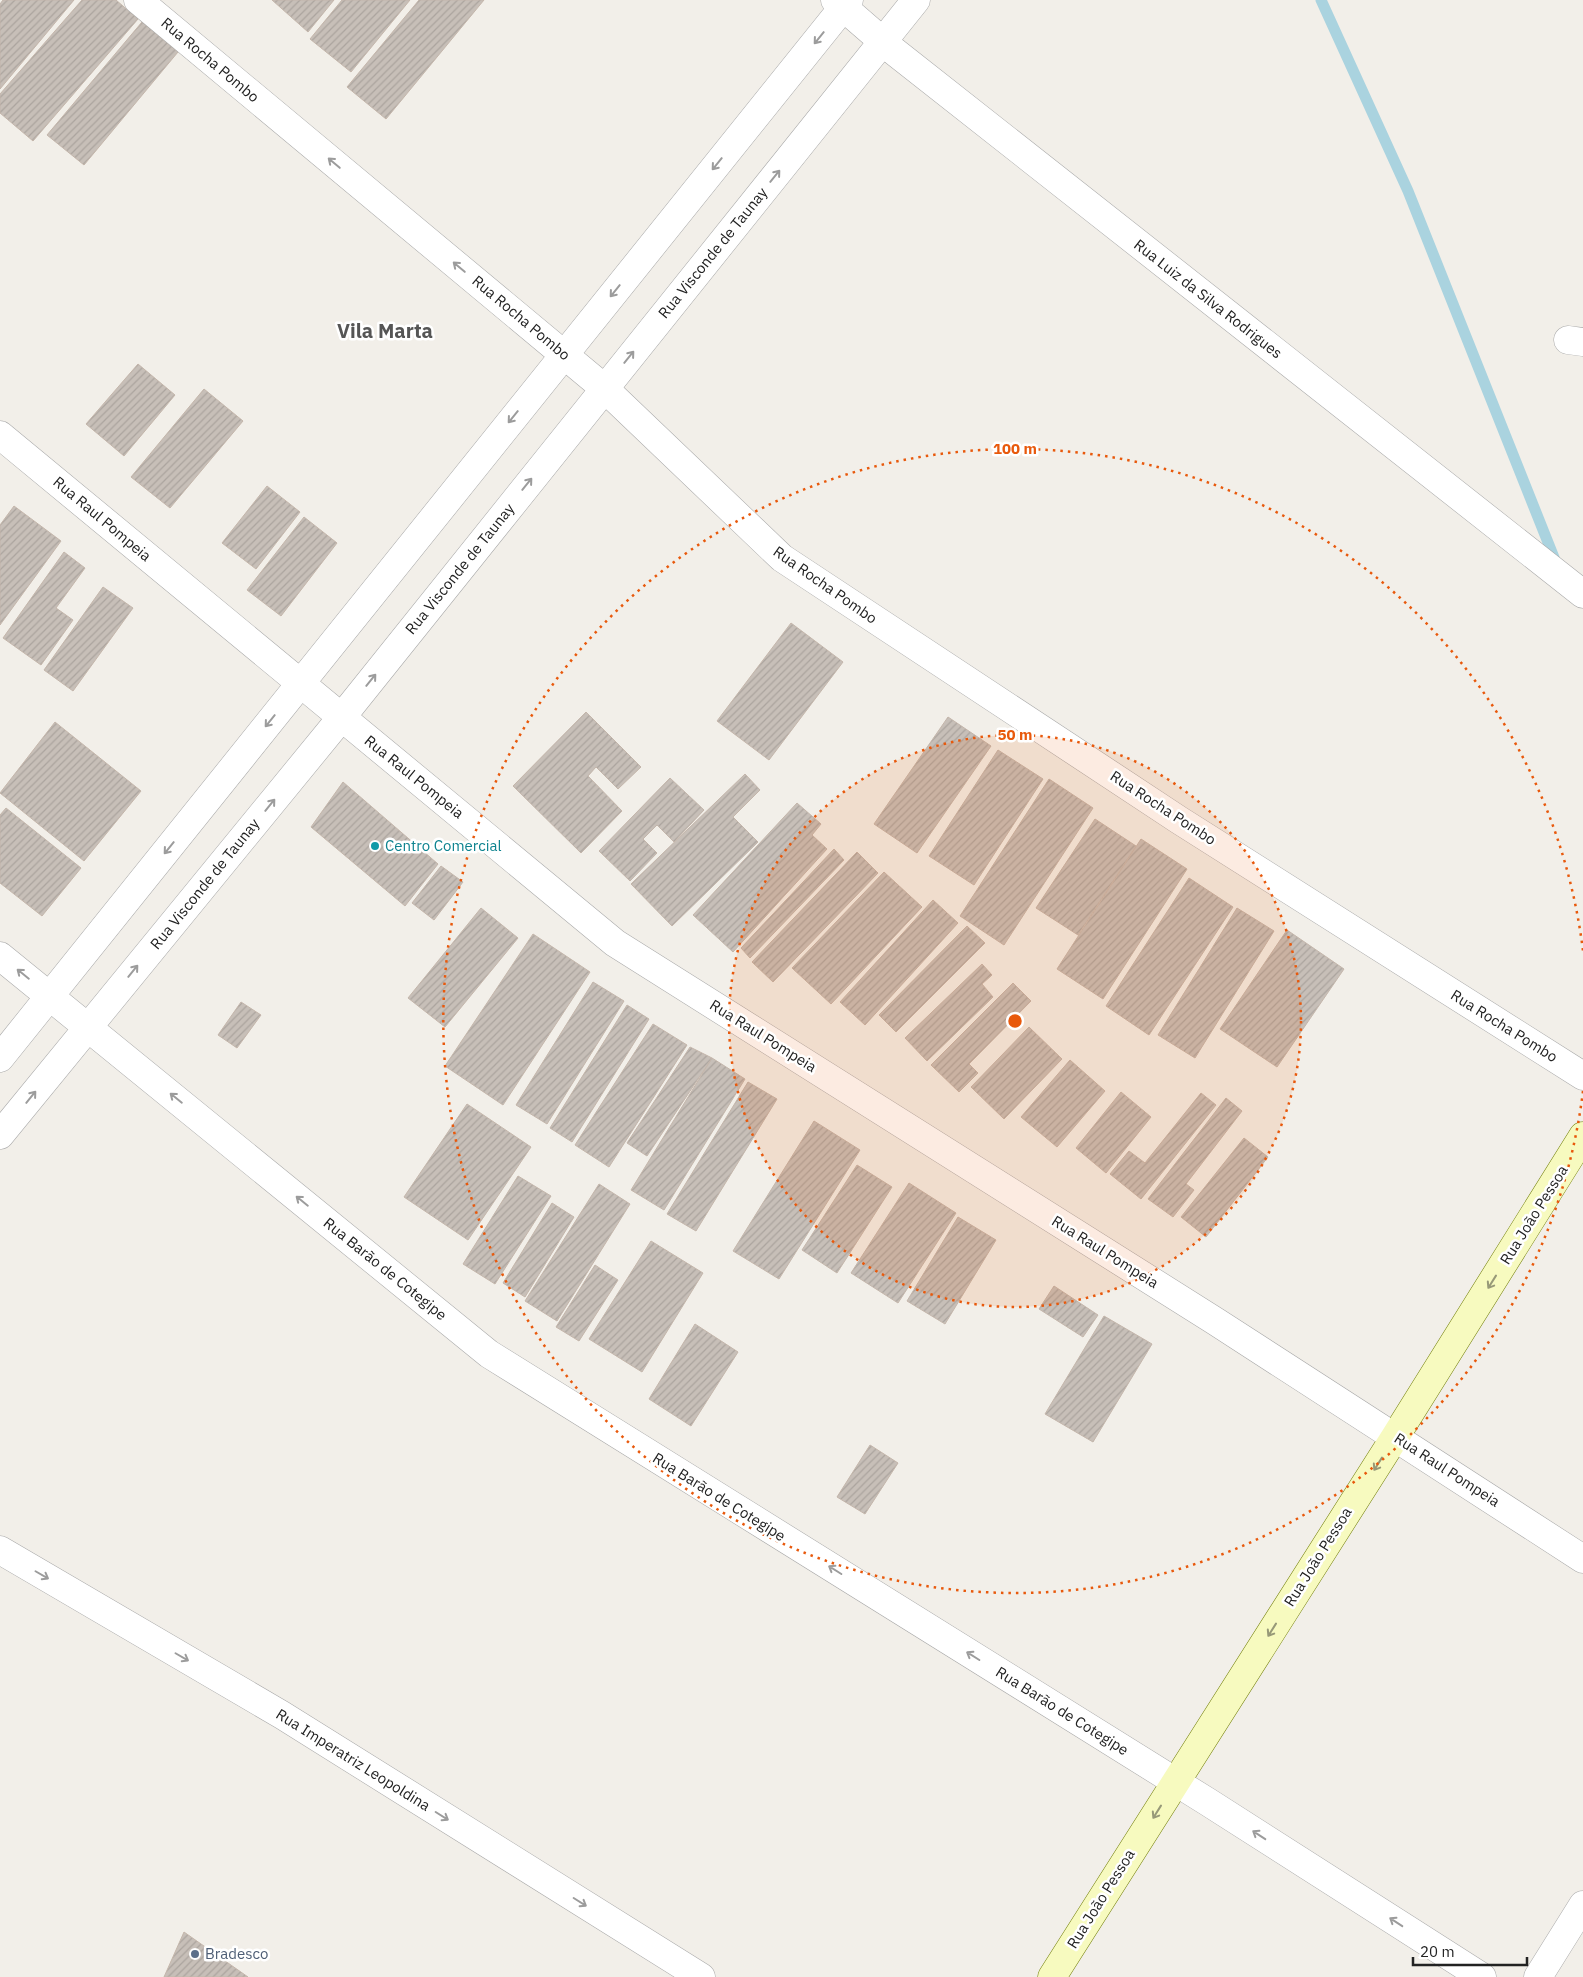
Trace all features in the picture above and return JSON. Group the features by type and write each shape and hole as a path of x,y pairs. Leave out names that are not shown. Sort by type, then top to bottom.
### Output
{"main road":[{"name":"Rua João Pessoa","path":"1052,1977 1395,1437 1583,1136"}],"street":[{"name":"Rua Rocha Pombo","path":"138,0 604,388 782,558 1171,814 1583,1076"},
{"name":"Rua Visconde de Taunay","path":"0,1135 341,718 916,0"},
{"path":"0,1058 564,354 843,2"},
{"name":"Rua Luiz da Silva Rodrigues","path":"843,2 883,42 1583,594"},
{"name":"Rua Raul Pompeia","path":"0,435 616,943 1395,1437 1583,1559"},
{"name":"Rua Barão de Cotegipe","path":"0,956 489,1354 1176,1782 1482,1977"},
{"name":"Rua Imperatriz Leopoldina","path":"0,1550 282,1716 701,1977"},
{"path":"1538,1977 1583,1905"}],"building":[{"path":"3,0 74,0 0,89 0,4"},
{"path":"82,0 116,0 138,19 33,141 0,113 0,94"},
{"path":"272,0 334,0 308,32"},
{"path":"342,0 410,0 351,72 310,39"},
{"path":"419,0 484,0 386,119 347,87"},
{"path":"142,22 178,52 84,165 47,135"},
{"path":"138,364 175,395 124,456 86,424"},
{"path":"204,389 243,421 170,508 131,477"},
{"path":"267,486 300,512 256,569 222,543"},
{"path":"14,506 61,541 0,625 0,525"},
{"path":"304,517 337,543 281,616 247,590"},
{"path":"64,552 85,568 56,608 73,620 41,665 3,638"},
{"path":"103,587 133,608 73,691 44,670"},
{"path":"791,623 843,662 769,760 717,721"},
{"path":"586,712 641,767 618,789 596,767 588,776 622,811 581,853 513,786"},
{"path":"948,717 991,746 917,853 874,824"},
{"path":"55,722 141,791 84,861 0,793"},
{"path":"998,750 1043,779 974,885 929,856"},
{"path":"745,774 760,790 733,817 758,842 672,926 631,884"},
{"path":"670,778 704,810 674,842 657,825 643,839 657,853 630,881 599,851"},
{"path":"1049,779 1093,808 1004,945 960,916"},
{"name":"Centro Comercial","path":"343,782 438,864 405,906 311,827"},
{"path":"797,803 821,824 812,835 827,849 733,952 693,915"},
{"path":"6,808 81,868 42,916 0,883 0,815"},
{"path":"1095,819 1136,846 1078,935 1036,908"},
{"path":"1141,839 1187,869 1103,999 1057,969"},
{"path":"834,849 844,860 750,958 741,948"},
{"path":"857,852 878,873 773,982 752,962"},
{"path":"441,866 463,882 434,920 412,903"},
{"path":"884,872 922,907 831,1004 792,968"},
{"path":"1189,878 1233,907 1149,1035 1106,1006"},
{"path":"933,900 958,923 865,1025 840,1002"},
{"path":"481,908 518,938 445,1027 408,998"},
{"path":"1237,908 1274,931 1195,1058 1158,1035"},
{"path":"967,926 985,943 896,1032 879,1015"},
{"path":"1287,930 1344,969 1277,1067 1220,1029"},
{"path":"533,934 590,972 503,1105 445,1066"},
{"path":"982,964 992,975 982,984 993,997 927,1061 905,1038"},
{"path":"593,982 624,1001 547,1124 516,1105"},
{"path":"1013,983 1031,1001 969,1064 978,1073 959,1092 931,1065"},
{"path":"241,1002 261,1015 237,1048 218,1035"},
{"path":"627,1005 649,1019 572,1142 550,1128"},
{"path":"653,1024 687,1045 609,1167 575,1145"},
{"path":"1029,1027 1062,1059 1004,1119 971,1087"},
{"path":"690,1047 712,1058 647,1156 627,1143"},
{"path":"712,1058 745,1079 664,1210 631,1190"},
{"path":"1070,1060 1105,1091 1057,1147 1021,1117"},
{"path":"748,1082 777,1099 696,1231 667,1214"},
{"path":"1121,1092 1151,1117 1106,1173 1076,1148"},
{"path":"1201,1093 1216,1105 1141,1199 1110,1174 1129,1151 1145,1163"},
{"path":"1226,1098 1242,1111 1186,1184 1194,1190 1173,1217 1148,1199"},
{"path":"467,1104 531,1147 468,1240 404,1197"},
{"path":"814,1121 860,1150 779,1279 733,1251"},
{"path":"1244,1138 1268,1157 1206,1237 1181,1217"},
{"path":"857,1165 892,1187 837,1273 802,1250"},
{"path":"518,1176 551,1196 495,1284 463,1264"},
{"path":"909,1183 956,1213 898,1303 851,1273"},
{"path":"599,1184 630,1204 557,1321 525,1301"},
{"path":"552,1203 574,1217 525,1297 503,1283"},
{"path":"958,1217 996,1240 945,1324 907,1301"},
{"path":"651,1241 703,1273 642,1372 589,1339"},
{"path":"595,1265 618,1280 579,1341 556,1327"},
{"path":"1054,1286 1098,1315 1083,1337 1039,1309"},
{"path":"1104,1316 1152,1344 1093,1442 1045,1414"},
{"path":"695,1324 738,1352 691,1426 649,1399"},
{"path":"870,1445 898,1463 865,1514 837,1497"},
{"name":"Bradesco","path":"184,1932 248,1977 164,1977"}],"waterway":[{"path":"1321,0 1408,191 1557,565"}],"place":[{"name":"Centro Comercial","path":"375,846"},
{"name":"Bradesco","path":"195,1954"}],"district":[{"name":"Vila Marta","path":"385,331"}]}
